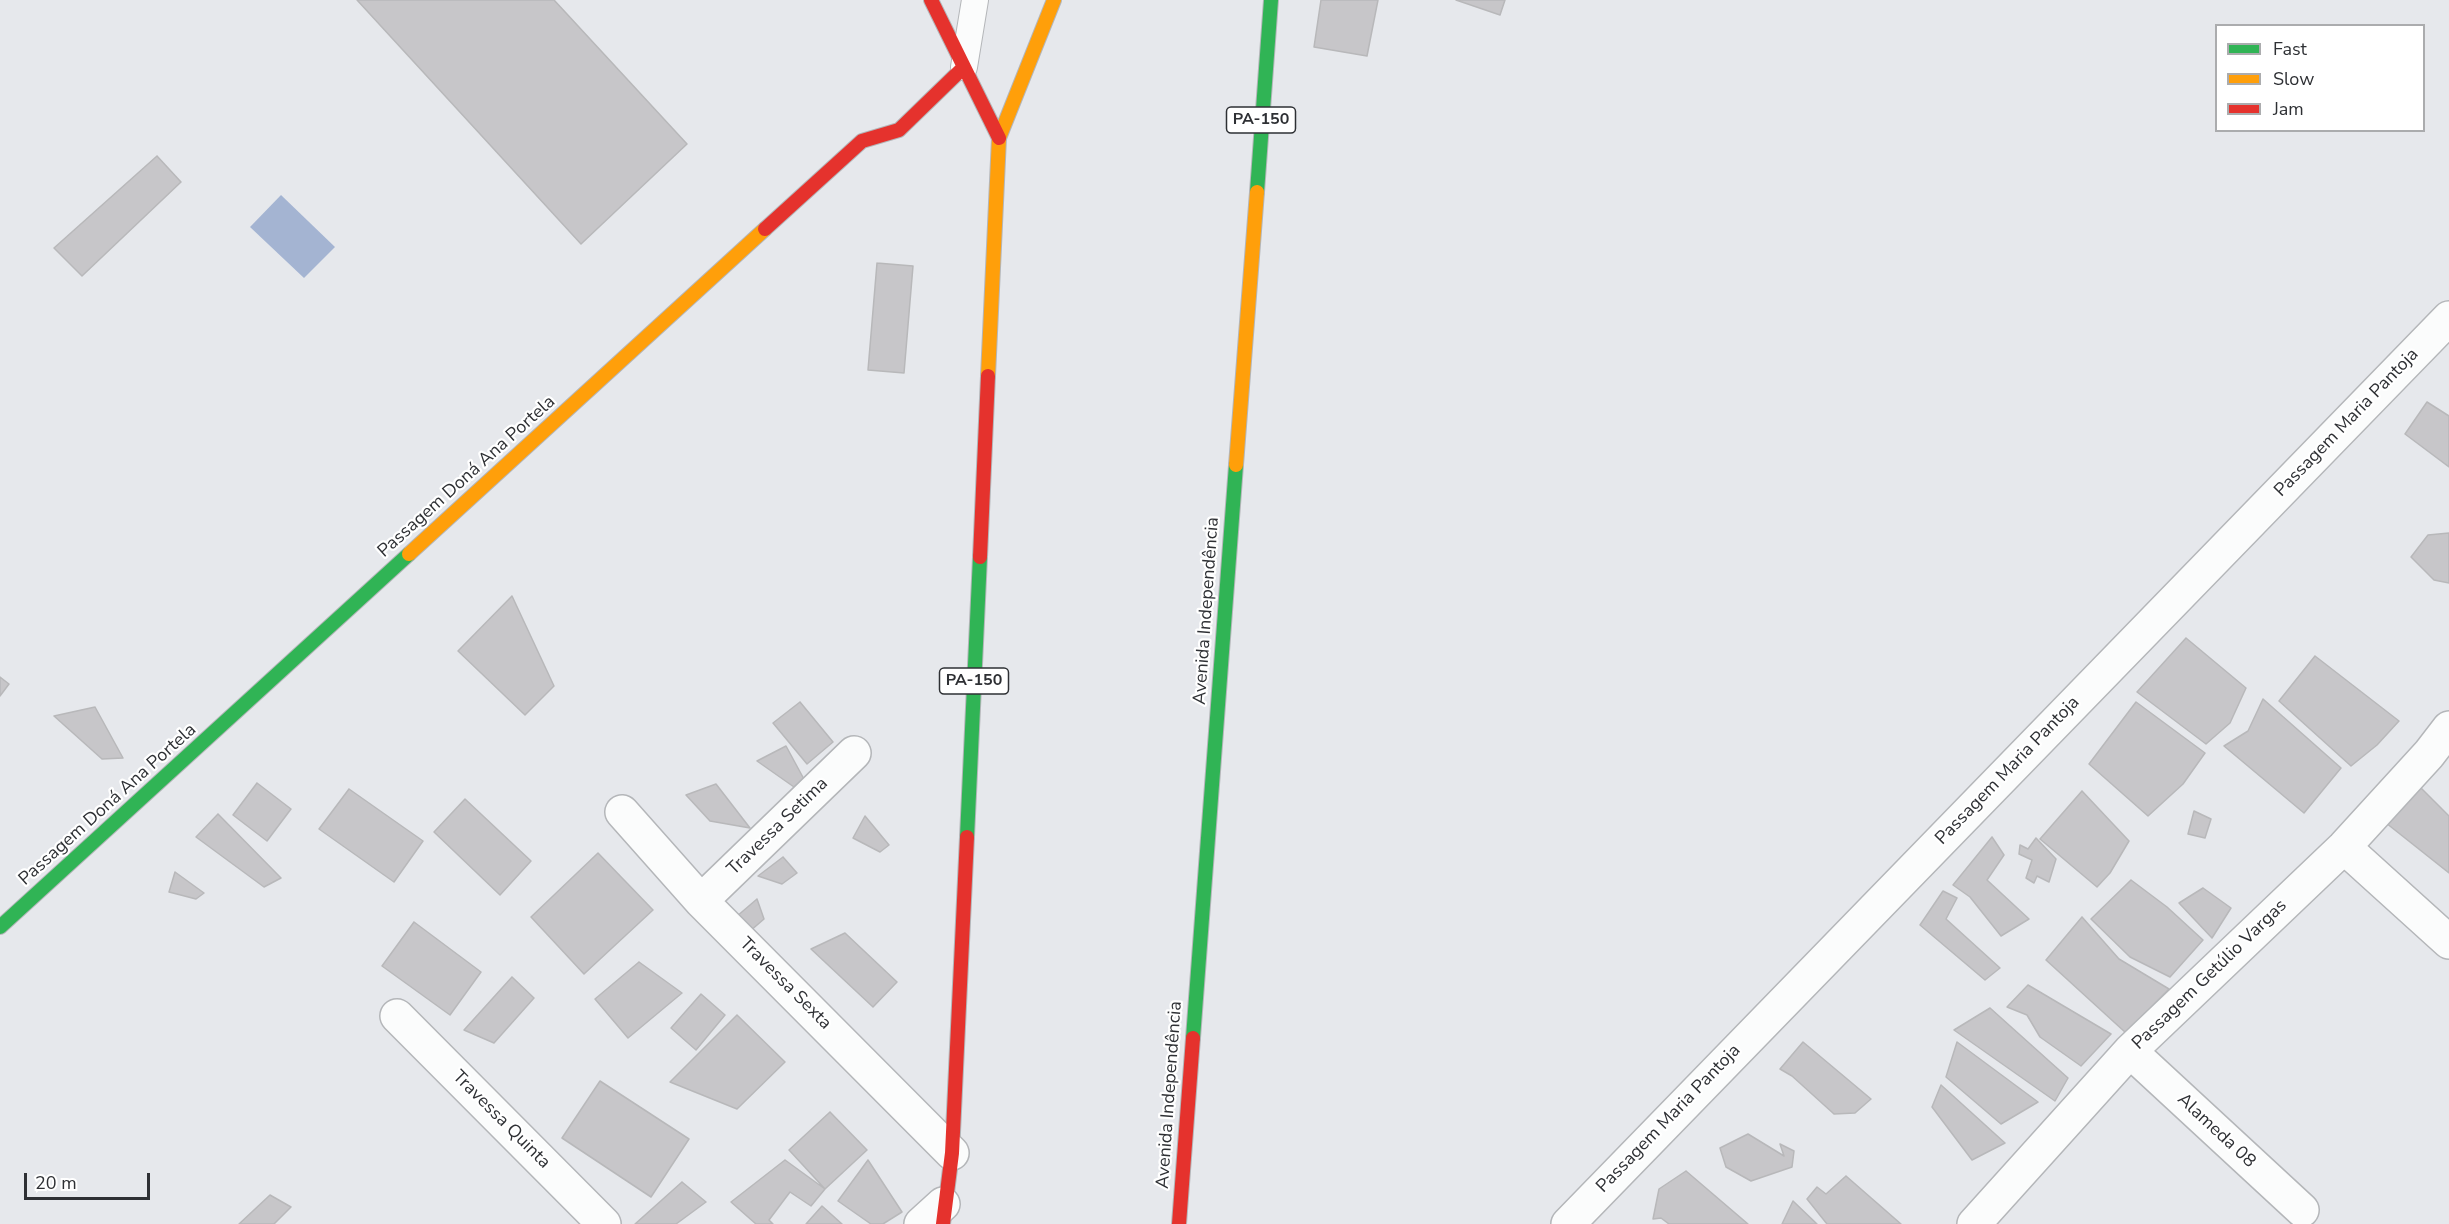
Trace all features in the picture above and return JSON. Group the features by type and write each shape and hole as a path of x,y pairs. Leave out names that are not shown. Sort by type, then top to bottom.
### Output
{"main road":[{"name":"PA-150","path":"931,0 999,138"},
{"name":"PA-150","path":"936,1217 952,1153 999,138 1054,0"},
{"name":"Avenida Independência","path":"1179,1224 1270,0"},
{"path":"1252,241 1286,0"},
{"name":"Passagem Doná Ana Portela","path":"1,924 862,141 899,130 964,67"}],"street":[{"name":"Passagem Maria Pantoja","path":"1568,1224 2449,318"},
{"name":"Passagem Getúlio Vargas","path":"1974,1224 2130,1052 2344,847 2429,754 2449,728"},
{"name":"Travessa Setima","path":"701,901 854,753"},
{"name":"Travessa Sexta","path":"622,812 701,901 952,1153"},
{"path":"2344,847 2449,942"},
{"name":"Travessa Quinta","path":"398,1016 604,1224"},
{"name":"Alameda 08","path":"2130,1052 2302,1210"}],"lane":[{"path":"964,67 975,0"}],"water":[{"path":"281,195 335,247 304,278 250,227"}],"building":[{"path":"357,0 554,0 687,144 581,244"},
{"path":"1321,0 1378,0 1367,56 1314,47"},
{"path":"1456,0 1505,0 1500,15"},
{"path":"157,156 181,182 82,276 54,248"},
{"path":"877,263 913,266 904,373 868,370"},
{"path":"2427,402 2449,416 2449,467 2405,434"},
{"path":"2449,533 2449,583 2434,580 2411,557 2428,535"},
{"path":"512,596 554,686 525,715 458,651"},
{"path":"2186,638 2246,688 2230,723 2206,744 2137,692"},
{"path":"2315,656 2399,721 2377,745 2351,766 2279,701"},
{"path":"0,677 9,684 0,696"},
{"path":"2263,699 2341,768 2304,813 2224,746 2248,731"},
{"path":"800,702 833,742 807,764 773,723"},
{"path":"2136,702 2205,753 2183,784 2148,816 2089,764"},
{"path":"95,707 123,758 102,759 54,716"},
{"path":"786,746 805,781 794,787 757,761"},
{"path":"257,783 291,809 267,841 233,815"},
{"path":"716,784 750,828 710,821 686,795"},
{"path":"2419,786 2449,816 2449,873 2381,819"},
{"path":"349,789 423,841 394,882 319,829"},
{"path":"2082,791 2129,841 2110,873 2097,887 2040,839"},
{"path":"465,799 531,861 500,895 434,832"},
{"path":"2194,811 2211,819 2205,838 2188,834"},
{"path":"218,814 281,878 264,887 196,837"},
{"path":"865,816 889,845 880,852 853,838"},
{"path":"1992,837 2004,855 1987,880 2029,919 2001,936 1970,897 1953,885"},
{"path":"2036,838 2056,859 2049,882 2037,876 2034,883 2026,878 2032,860 2019,854 2020,845 2028,849"},
{"path":"598,853 653,910 584,974 531,917"},
{"path":"783,857 797,873 782,884 758,876"},
{"path":"175,872 204,893 196,899 169,892"},
{"path":"2131,880 2167,907 2203,940 2170,977 2130,957 2091,919"},
{"path":"2203,888 2231,908 2212,938 2179,903"},
{"path":"1943,891 1957,898 1946,919 2000,968 1985,980 1920,925"},
{"path":"757,899 764,919 749,932 736,917"},
{"path":"2082,917 2119,959 2169,989 2126,1033 2046,960"},
{"path":"414,922 481,972 450,1015 382,966"},
{"path":"845,933 897,982 873,1007 811,949"},
{"path":"639,962 682,993 628,1038 595,999"},
{"path":"512,977 534,998 494,1043 464,1030"},
{"path":"2028,985 2111,1034 2081,1066 2040,1037 2027,1015 2007,1007"},
{"path":"701,994 725,1015 696,1050 671,1028"},
{"path":"1990,1008 2068,1078 2055,1101 1954,1030"},
{"path":"737,1015 785,1062 737,1109 670,1082"},
{"path":"1803,1042 1871,1099 1855,1113 1834,1114 1792,1076 1780,1069"},
{"path":"1957,1042 2038,1102 2001,1124 1946,1077"},
{"path":"600,1081 689,1139 651,1197 562,1138"},
{"path":"1941,1085 2005,1143 1972,1160 1932,1107"},
{"path":"830,1112 867,1150 825,1189 789,1150"},
{"path":"1748,1134 1784,1156 1780,1144 1794,1151 1792,1167 1751,1181 1726,1167 1720,1148"},
{"path":"785,1160 825,1189 811,1206 790,1192 769,1220 773,1224 756,1224 731,1202"},
{"path":"868,1160 902,1212 883,1224 871,1224 838,1201"},
{"path":"1686,1171 1748,1224 1669,1224 1661,1218 1653,1219 1659,1189"},
{"path":"1846,1176 1901,1224 1827,1224 1807,1199 1817,1187 1826,1194"},
{"path":"682,1182 706,1202 676,1224 635,1224"},
{"path":"270,1195 291,1207 274,1224 239,1224"},
{"path":"1793,1201 1817,1224 1782,1224"},
{"path":"822,1206 842,1224 806,1224"}],"traffic: fast":[{"path":"1257,192 1271,0"},
{"path":"1193,1038 1236,465"},
{"path":"0,927 409,554"},
{"path":"967,837 980,557"}],"traffic: slow":[{"path":"988,376 999,138 1054,0"},
{"path":"1236,465 1257,192"},
{"path":"409,554 765,229"}],"traffic: jam":[{"path":"931,0 999,138"},
{"path":"765,229 862,141 899,130 964,67"},
{"path":"980,557 988,376"},
{"path":"943,1224 952,1153 967,837"},
{"path":"1179,1224 1193,1038"}]}
